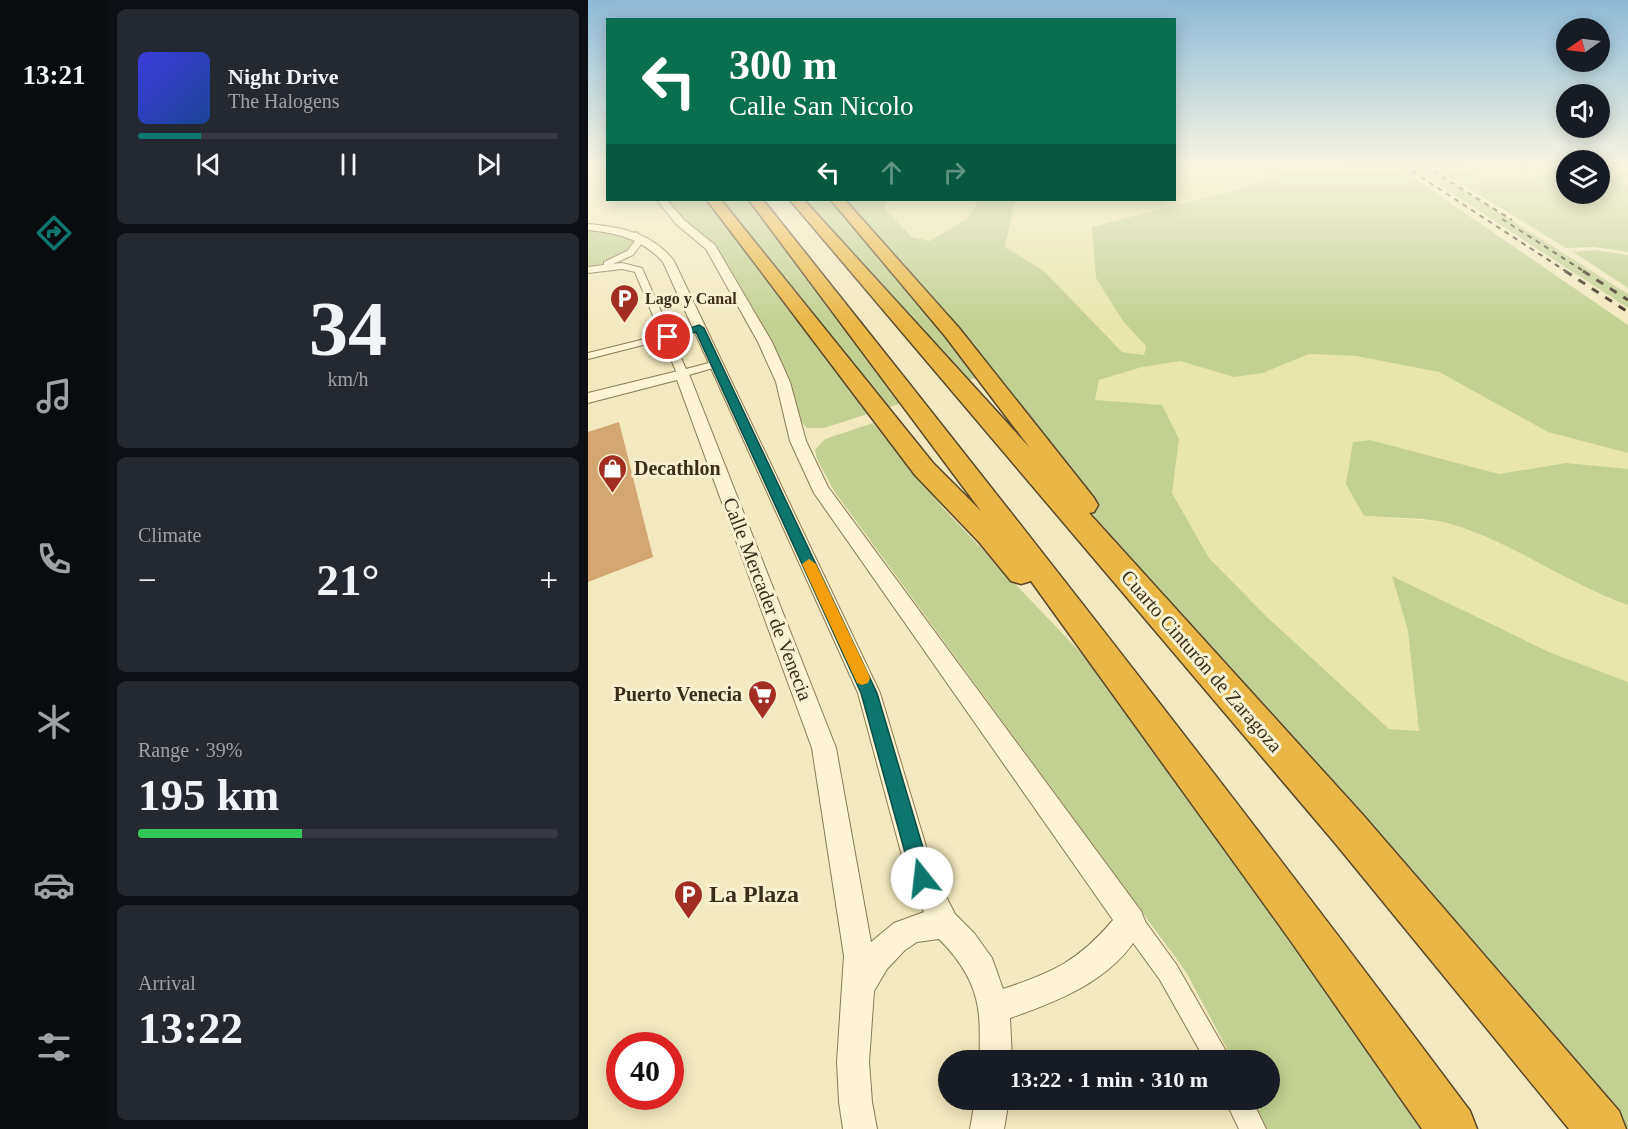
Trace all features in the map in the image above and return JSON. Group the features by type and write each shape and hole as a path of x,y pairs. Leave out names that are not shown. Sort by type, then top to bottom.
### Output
{"highway":[{"path":"729,219 924,469 989,535 1049,607 1079,626"},
{"path":"770,219 1013,533 1079,626 1305,925 1452,1129"},
{"name":"Cuarto Cinturón de Zaragoza","path":"813,219 1349,829 1601,1129"},
{"path":"854,219 952,332 1030,430 1082,502 1125,555 1152,603"}],"street":[{"path":"677,219 711,247 765,342 783,382 798,441 820,489 1168,972 1213,1050"},
{"path":"588,227 636,235 656,246 668,261 869,693 922,878 945,924 964,943 981,969 994,1008 996,1050"},
{"name":"Calle Mercader de Venecia","path":"592,269 630,253 638,244 636,235"},
{"name":"Calle Mercader de Venecia","path":"592,269 622,266 639,270 668,337 824,748 859,956 861,983 853,1045 855,1104 860,1129"},
{"path":"588,356 699,328"},
{"path":"588,398 716,364"},
{"path":"994,1008 1033,994 1077,974 1108,948 1131,921"},
{"name":"Calle Mercader de Venecia","path":"861,983 875,959 907,930 925,924 945,924"},
{"path":"987,1129 990,1110"},
{"path":"1243,1110 1253,1129"}],"shaded area":[{"path":"895,219 967,219 930,241 913,237"},
{"path":"1011,219 1170,219 1123,321 1147,346 1144,355 1122,352 1044,271 1005,247"},
{"path":"1309,354 1356,356 1439,372 1548,432 1628,453 1628,469 1566,463 1499,474 1370,440 1353,442 1364,516 1446,522 1508,546 1607,598 1628,605 1628,682 1549,652 1392,577 1408,631 1419,732 1389,729 1266,616 1209,558 1172,493 1179,439 1162,405 1095,401 1099,380 1142,367 1180,361 1234,377 1263,373"}],"green space":[{"path":"679,219 770,219 911,400 824,428 807,428 800,420 715,253"},
{"path":"813,219 894,219 912,237 930,241 967,219 1011,219 1005,247 1044,271 1122,352 1144,355 1146,346 1123,321 1096,278 1092,227 1125,219 1473,219 1628,325 1628,453 1548,432 1439,372 1356,356 1309,354 1263,373 1234,377 1180,361 1142,367 1099,380 1095,400 1162,405 1179,439 1172,493 1209,558 1266,616 1389,729 1419,731 1408,631 1392,576 1549,652 1628,682 1628,1129 1601,1129 1125,555 983,376 958,383"},
{"path":"1491,219 1509,219 1628,294 1628,308"},
{"path":"1518,219 1628,219 1628,252 1594,247 1566,248"},
{"path":"588,229 621,234 635,241 628,252 622,256 588,268"},
{"path":"1596,250 1628,255 1628,288 1573,252"},
{"path":"873,423 944,509 1179,756 1452,1129 1266,1129 1257,1110 1280,1110 1280,1050 1228,1050 1186,972 834,491 817,459 815,450 825,439"},
{"path":"1370,440 1499,474 1566,463 1628,469 1628,605 1471,531 1447,523 1428,520 1364,516 1346,484 1353,442"}],"building":[{"name":"Decathlon","path":"619,422 653,557 588,582 588,432"}],"railway":[{"path":"1485,219 1567,272"},
{"path":"1502,219 1585,272"},
{"path":"1565,271 1628,312"},
{"path":"1583,271 1628,300"}],"slow traffic":[{"path":"809,564 862,678"}],"place":[{"name":"Lago y Canal","path":"624,324"},
{"name":"Decathlon","path":"613,494"},
{"name":"Puerto Venecia","path":"763,720"},
{"name":"La Plaza","path":"688,920"}],"route":[{"path":"668,337 699,328 708,346 869,693 922,878"}]}
